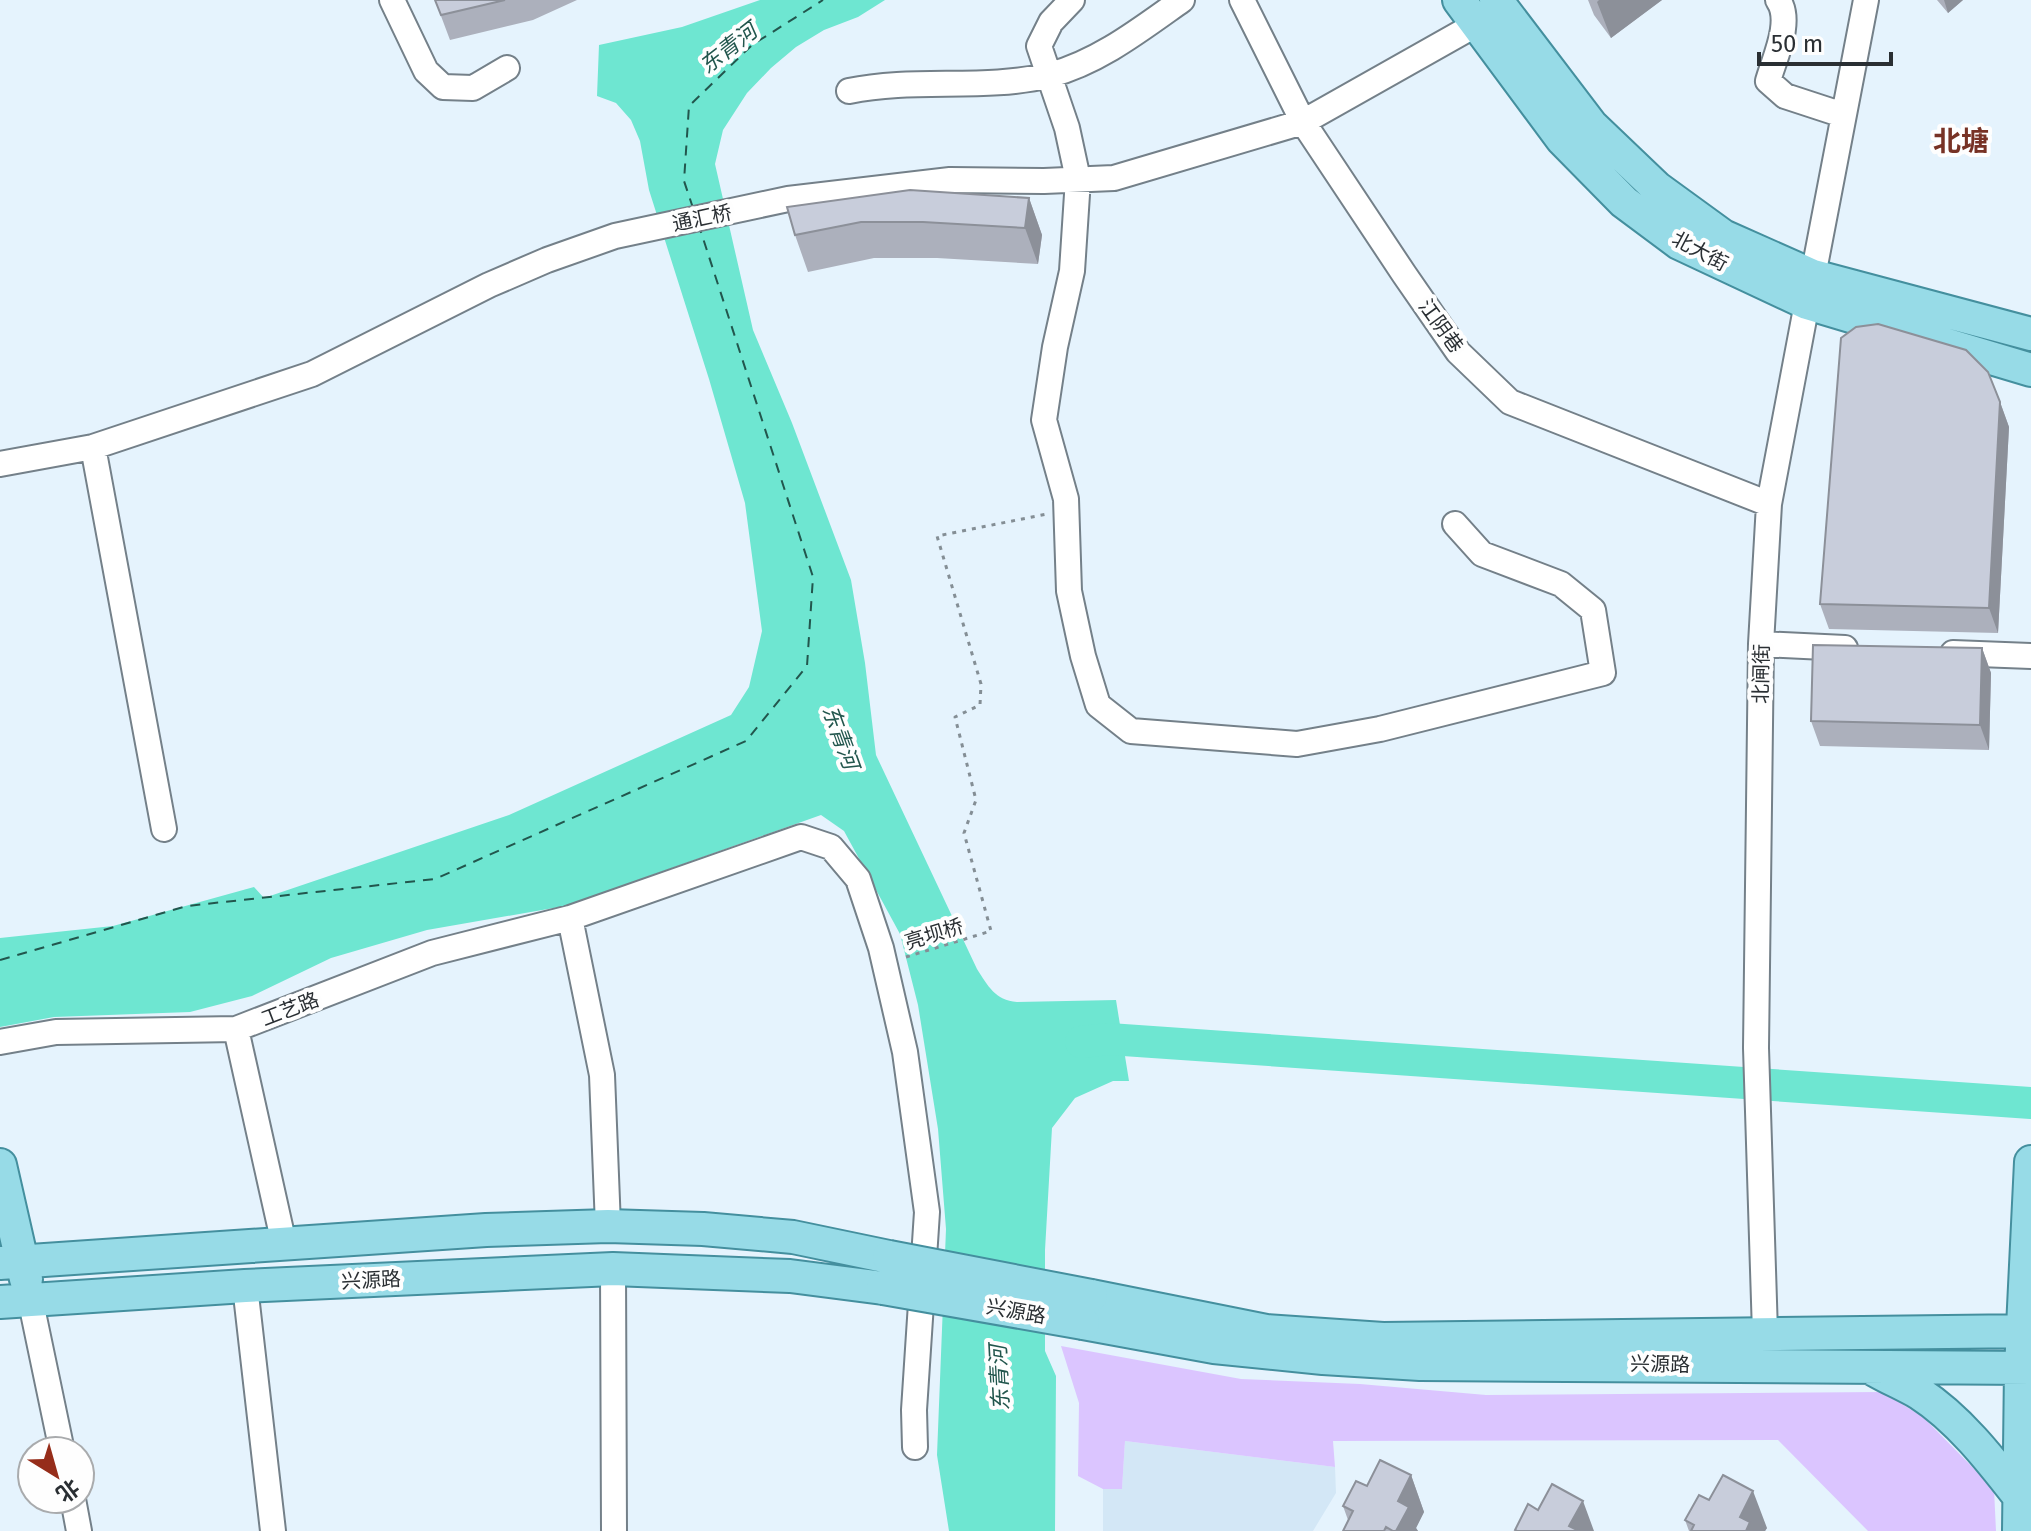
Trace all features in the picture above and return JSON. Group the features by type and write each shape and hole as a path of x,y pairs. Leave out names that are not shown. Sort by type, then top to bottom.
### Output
{"main road":[{"name":"北大街","path":"1496,0 1591,125 1657,188 1723,236 1810,290 2031,334"},
{"name":"北大街","path":"1467,12 1562,139 1624,202 1679,243 2031,370"},
{"path":"2019,1531 2031,1162"},
{"path":"0,1165 15,1300"},
{"name":"兴源路","path":"11,1262 486,1230 608,1226 703,1229 793,1237 886,1273"},
{"name":"兴源路","path":"15,1300 613,1269 790,1276 886,1273"},
{"path":"886,1273 1087,1310"},
{"name":"兴源路","path":"1087,1310 1266,1331 1383,1339 2027,1331"},
{"name":"兴源路","path":"1087,1310 1214,1347 1420,1364 2026,1368"},
{"path":"1868,1367 1920,1394 1959,1427 2018,1495"}],"street":[{"path":"392,0 426,71 443,87 473,88 507,68"},
{"path":"1072,0 1051,22 1039,46 1067,128 1078,179 1072,271 1055,347 1044,420 1066,499 1069,591 1083,656 1098,705 1131,731 1297,744 1380,729 1603,673 1593,610 1561,584 1482,554 1455,524"},
{"path":"849,91 877,85 1001,82 1048,75 1105,53 1182,0"},
{"name":"江阴巷","path":"1242,0 1303,122 1458,352 1510,402 1769,504"},
{"path":"1778,0 1782,6 1782,33 1768,81 1785,96 1843,115"},
{"name":"北闸街","path":"1765,1333 1756,1048 1761,644 1769,504 1866,0"},
{"name":"通汇桥","path":"0,464 93,447 312,374 489,285 615,236 788,199 950,180 1114,178 1303,122 1467,12"},
{"path":"93,447 164,829"},
{"path":"1761,644 1872,649"},
{"path":"1936,652 2031,656"},
{"name":"工艺路","path":"0,1042 56,1032 236,1029 432,953 570,918 801,837 831,847 858,879 885,963 905,1052 927,1212 914,1410 915,1447"},
{"path":"570,918 602,1075 608,1226"},
{"path":"236,1029 284,1244"},
{"path":"613,1269 614,1531"},
{"path":"245,1286 273,1531"},
{"path":"15,1300 57,1435"}],"path":[{"name":"亮坝桥","path":"885,963 991,931 964,833 976,800 955,717 980,705 981,684 937,536 1067,510"}],"shaded area":[{"path":"1061,1346 1241,1379 1360,1384 1486,1395 1883,1392 1923,1417 1994,1489 1996,1531 1868,1531 1778,1440 1333,1441 1335,1467 1125,1441 1122,1489 1103,1489 1078,1476 1079,1403"},
{"path":"1125,1441 1335,1467 1336,1493 1313,1531 1103,1531 1103,1489 1122,1489"}],"water":[{"name":"东青河","path":"760,0 885,0 858,17 824,30 796,47 771,68 747,93 723,130 715,164 753,330 851,580 876,755 977,969 993,991 1009,1001 1017,1002 1116,1000 1129,1081 1113,1081 1075,1098 1052,1128 1045,1250 1045,1351 1056,1376 1055,1531 949,1531 937,1455 946,1229 938,1129 918,1005 900,934 844,831 821,815 565,906 427,930 331,958 252,996 190,1012 54,1017 0,1027 0,938 113,926 254,887 264,898 509,815 731,715 749,687 762,631 745,503 649,190 640,141 631,120 616,103 597,96 599,45 682,27"}],"building":[{"path":"435,0 505,0 441,15"},
{"path":"910,190 1029,198 1025,228 861,222 795,235 787,207"},
{"path":"1878,324 1966,350 1988,372 2000,402 1989,608 1820,604 1841,338 1856,327"},
{"path":"1813,645 1982,648 1980,725 1811,721"},
{"path":"1380,1460 1411,1475 1398,1501 1409,1507 1396,1531 1386,1527 1384,1531 1343,1531 1353,1511 1343,1506 1356,1481 1367,1486"},
{"path":"1723,1475 1753,1491 1740,1517 1750,1522 1746,1531 1691,1531 1694,1525 1685,1520 1699,1495 1709,1500"},
{"path":"1552,1484 1583,1501 1569,1526 1579,1531 1515,1530 1528,1504 1538,1510"}],"waterway":[{"path":"1081,1042 1109,1039 2031,1103"}],"ferry route":[{"path":"693,208 684,181 689,106 752,45 823,0"},
{"path":"0,960 187,906 435,879 746,741 807,666 813,577 700,229"}],"district":[{"name":"北塘","path":"1961,141"}]}
